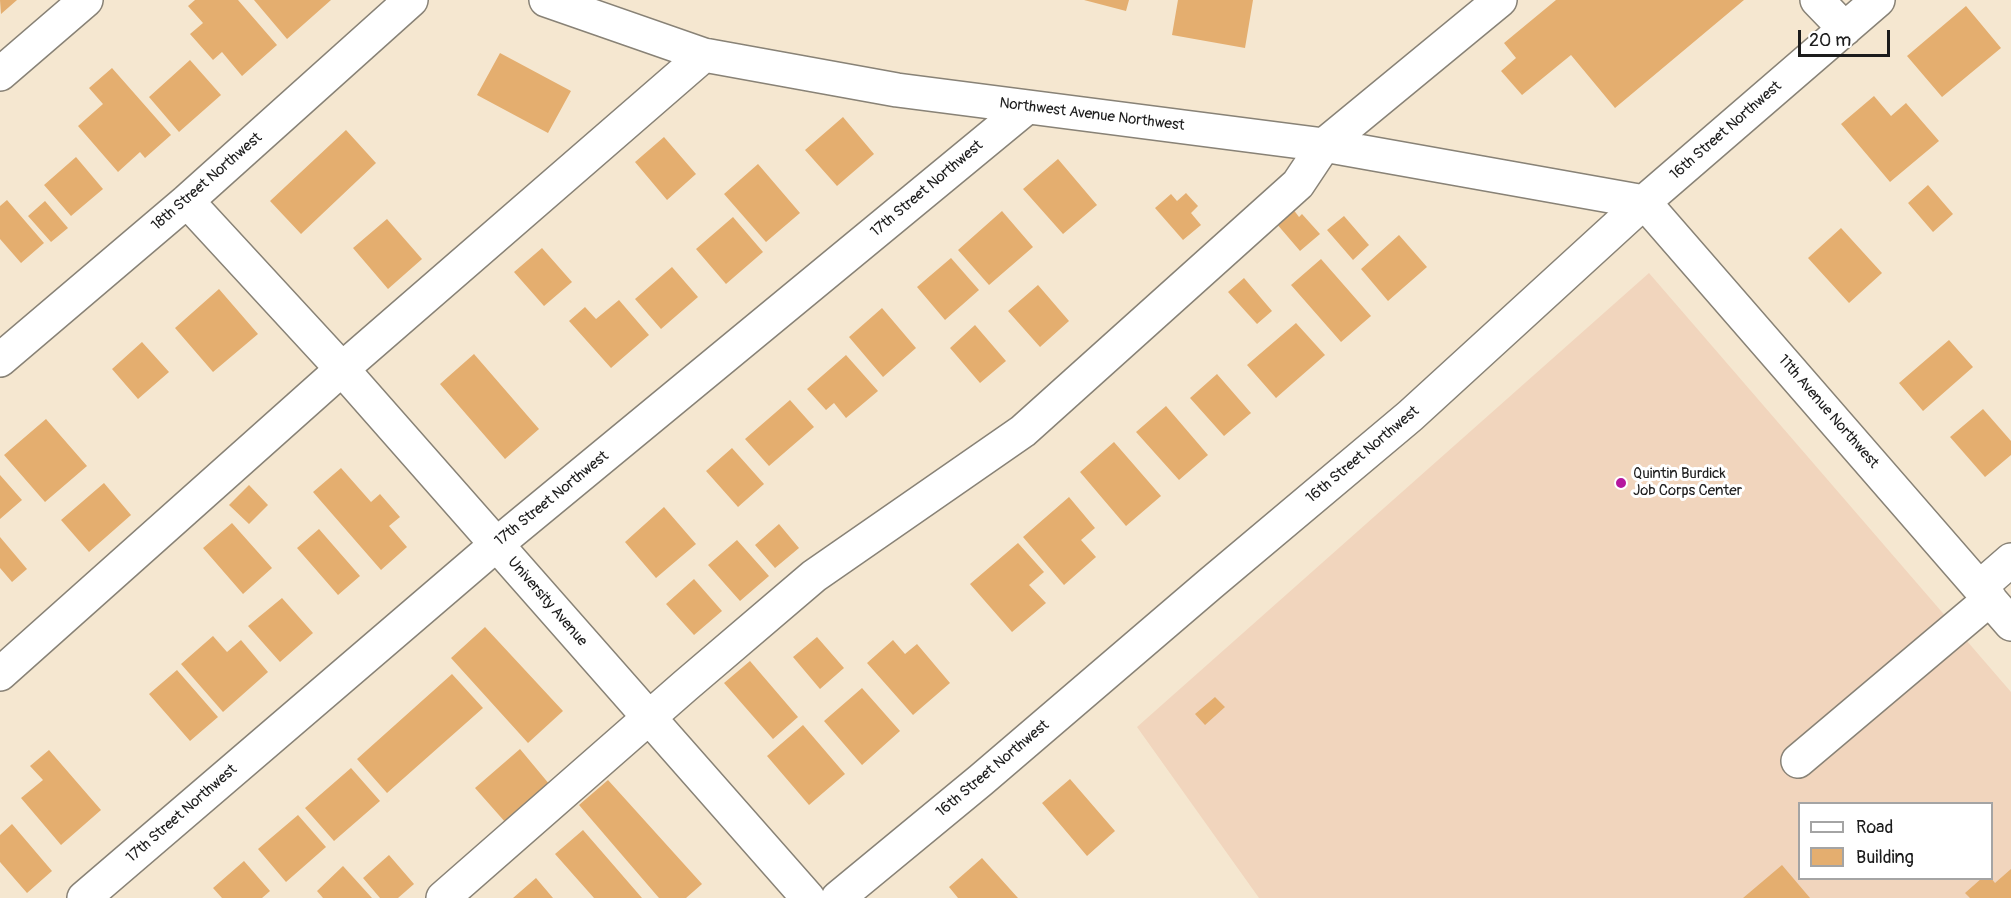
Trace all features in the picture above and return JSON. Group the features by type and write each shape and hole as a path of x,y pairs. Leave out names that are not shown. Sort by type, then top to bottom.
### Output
{"street":[{"path":"0,74 86,0"},
{"name":"18th Street Northwest","path":"0,360 187,201 411,0"},
{"name":"Northwest Avenue Northwest","path":"546,0 704,55 897,90 1324,145 1644,202"},
{"path":"443,898 814,576 1023,431 1298,184 1324,145 1500,0"},
{"path":"1817,0 1845,29"},
{"name":"16th Street Northwest","path":"838,898 981,780 1410,416 1644,202 1878,0"},
{"path":"0,674 342,369 704,55"},
{"name":"17th Street Northwest","path":"84,898 496,544 1027,107"},
{"name":"University Avenue","path":"187,201 342,369 808,898"},
{"name":"11th Avenue Northwest","path":"1644,202 2011,624"},
{"path":"1798,761 1985,593 2011,560"}],"shaded area":[{"name":"Quintin Burdick Job Corps Center","path":"1649,273 2011,692 2011,898 1259,898 1137,727"}],"building":[{"path":"0,0 17,0 1,14"},
{"path":"195,0 238,0 277,45 242,76 222,52 213,60 190,34 203,23 188,6"},
{"path":"254,0 331,0 287,39"},
{"path":"1084,0 1129,0 1126,11"},
{"path":"1178,0 1253,0 1245,48 1172,35"},
{"path":"1556,0 1744,0 1615,108 1571,55 1522,95 1501,71 1516,58 1504,43"},
{"path":"1966,6 2001,48 1942,97 1907,56"},
{"path":"500,53 571,91 548,133 477,95"},
{"path":"190,60 221,95 179,132 149,97"},
{"path":"112,68 171,135 145,158 140,152 118,172 78,126 103,104 89,88"},
{"path":"1874,96 1891,116 1906,103 1939,141 1890,182 1841,124"},
{"path":"843,117 874,154 837,186 805,150"},
{"path":"346,130 376,163 301,234 270,201"},
{"path":"664,137 696,174 667,200 635,162"},
{"path":"76,157 103,189 71,216 44,185"},
{"path":"1058,159 1097,205 1063,234 1023,189"},
{"path":"758,164 800,213 766,242 724,194"},
{"path":"1928,185 1953,214 1933,232 1908,203"},
{"path":"1186,193 1198,206 1191,213 1201,225 1183,240 1155,208 1171,194 1177,201"},
{"path":"7,200 44,243 21,263 0,239 0,206"},
{"path":"45,201 68,228 51,242 28,216"},
{"path":"1293,209 1299,217 1302,214 1320,234 1300,251 1276,223"},
{"path":"1002,211 1033,247 989,285 958,250"},
{"path":"1344,216 1369,245 1353,260 1327,230"},
{"path":"733,217 763,252 726,284 696,249"},
{"path":"387,219 422,259 388,289 353,248"},
{"path":"1841,228 1882,273 1849,303 1808,258"},
{"path":"1399,235 1427,267 1388,301 1361,269"},
{"path":"542,248 572,282 544,306 514,272"},
{"path":"951,258 979,290 945,320 917,287"},
{"path":"1321,259 1371,316 1341,342 1291,285"},
{"path":"672,267 698,297 661,329 635,299"},
{"path":"1244,278 1272,311 1257,324 1228,292"},
{"path":"1038,285 1069,321 1040,347 1008,311"},
{"path":"219,289 258,334 213,372 175,328"},
{"path":"619,300 649,335 611,368 569,321 585,307 596,319"},
{"path":"882,308 916,348 883,377 849,337"},
{"path":"1296,323 1325,355 1276,398 1247,365"},
{"path":"975,325 1006,361 980,383 950,348"},
{"path":"1949,340 1973,367 1923,411 1899,383"},
{"path":"142,342 169,372 138,399 112,369"},
{"path":"474,354 539,429 505,459 440,384"},
{"path":"846,355 878,391 846,418 834,403 826,410 807,389"},
{"path":"1217,374 1251,413 1224,436 1190,398"},
{"path":"790,400 814,427 769,466 745,439"},
{"path":"1166,406 1208,455 1179,480 1136,432"},
{"path":"1983,409 2011,441 2011,455 1985,477 1950,437"},
{"path":"46,419 87,466 45,502 4,455"},
{"path":"1114,442 1161,496 1126,526 1080,472"},
{"path":"732,448 764,484 738,507 706,471"},
{"path":"341,468 371,502 380,494 400,517 389,526 407,547 381,570 313,492"},
{"path":"0,475 22,500 0,519"},
{"path":"104,483 131,515 89,552 61,520"},
{"path":"249,485 268,505 249,524 229,505"},
{"path":"1069,497 1095,528 1081,540 1096,557 1064,585 1023,537"},
{"path":"664,507 696,544 656,578 625,542"},
{"path":"232,523 272,568 243,594 203,548"},
{"path":"779,524 799,548 775,568 755,545"},
{"path":"319,529 360,576 338,595 297,548"},
{"path":"0,537 27,569 12,582 0,568"},
{"path":"737,540 769,576 740,601 708,565"},
{"path":"1018,543 1044,572 1029,585 1046,603 1012,632 970,584"},
{"path":"694,579 722,611 694,635 666,604"},
{"path":"282,598 313,633 280,662 248,626"},
{"path":"485,627 563,711 528,743 451,658"},
{"path":"213,636 227,652 241,640 268,672 223,712 181,664"},
{"path":"817,637 844,668 820,689 793,657"},
{"path":"893,640 905,654 917,644 950,683 913,715 867,663"},
{"path":"750,661 798,717 773,739 724,683"},
{"path":"177,670 218,717 190,741 149,694"},
{"path":"452,674 483,708 387,793 357,759"},
{"path":"862,688 900,731 862,765 824,721"},
{"path":"1215,697 1225,707 1205,725 1195,714"},
{"path":"803,725 845,774 809,805 767,756"},
{"path":"520,749 550,785 506,823 475,788"},
{"path":"49,750 101,810 61,845 21,798 43,780 30,766"},
{"path":"351,768 380,801 334,841 305,808"},
{"path":"1070,779 1115,831 1087,856 1042,803"},
{"path":"608,780 702,884 686,898 659,898 579,805"},
{"path":"298,815 326,847 286,882 258,849"},
{"path":"12,824 52,871 27,893 0,862 0,835"},
{"path":"583,830 642,898 594,898 555,854"},
{"path":"389,855 414,884 398,898 380,898 363,878"},
{"path":"982,858 1018,898 958,898 949,887"},
{"path":"244,861 270,891 262,898 222,898 213,888"},
{"path":"1782,865 1810,898 1743,898"},
{"path":"343,866 372,898 323,898 317,891"},
{"path":"2011,869 2011,898 1970,898 1965,893 1980,880 1993,880 1995,883"},
{"path":"536,878 553,898 513,898"}],"place":[{"name":"Quintin Burdick Job Corps Center","path":"1621,483"}]}
